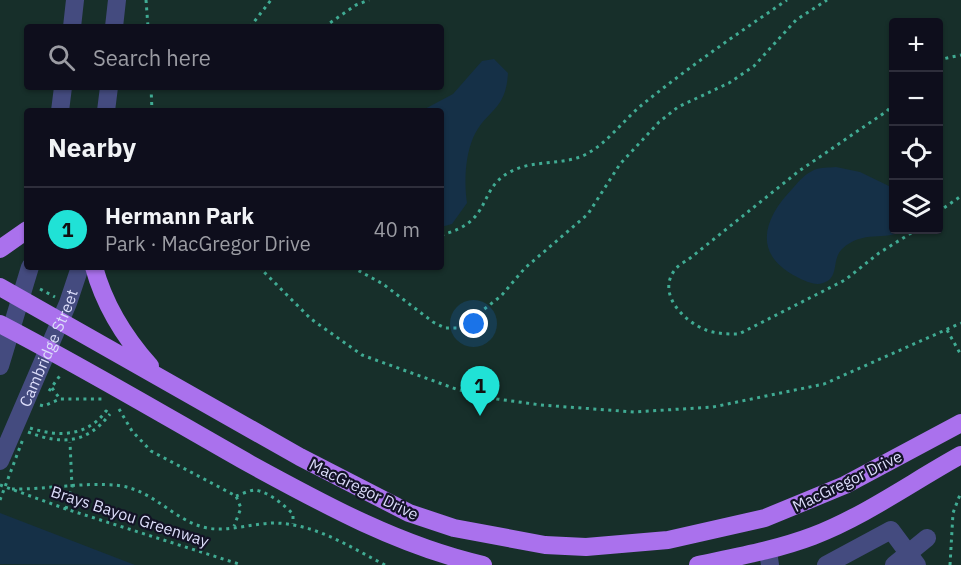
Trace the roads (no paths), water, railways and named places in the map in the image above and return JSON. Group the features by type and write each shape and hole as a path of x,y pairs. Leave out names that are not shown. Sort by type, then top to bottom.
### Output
{"main road":[{"path":"0,249 24,232"},
{"path":"95,270 113,315 134,348 159,377"},
{"name":"MacGregor Drive","path":"0,287 26,282 64,312 159,377 353,486 409,513 454,528 545,544 586,547 668,540 765,518 845,485 961,423"},
{"name":"MacGregor Drive","path":"6,327 317,501 403,541 453,558 483,565"},
{"name":"MacGregor Drive","path":"698,565 769,558 875,505 961,455"},
{"path":"765,518 769,558"}],"street":[{"path":"72,24 75,0"},
{"path":"114,24 117,0"},
{"path":"60,108 63,90"},
{"path":"106,108 109,90"},
{"name":"Cambridge Street","path":"0,461 22,433 48,349 79,270"},
{"path":"0,366 6,327 26,282"},
{"path":"875,505 913,559"},
{"path":"826,565 891,530"},
{"path":"894,565 913,559 927,538"}],"water":[{"path":"494,59 508,73 504,96 478,128 470,145 466,170 467,203 452,224 444,226 444,108 427,108 453,94 482,61"},
{"path":"836,167 860,172 889,186 889,234 894,234 866,237 850,243 839,253 832,277 820,284 797,277 783,268 773,258 768,247 767,235 769,224 783,200 800,180 816,169"},
{"path":"0,513 135,565 0,564"}],"place":[{"name":"Hermann Park","path":"480,416"}]}
